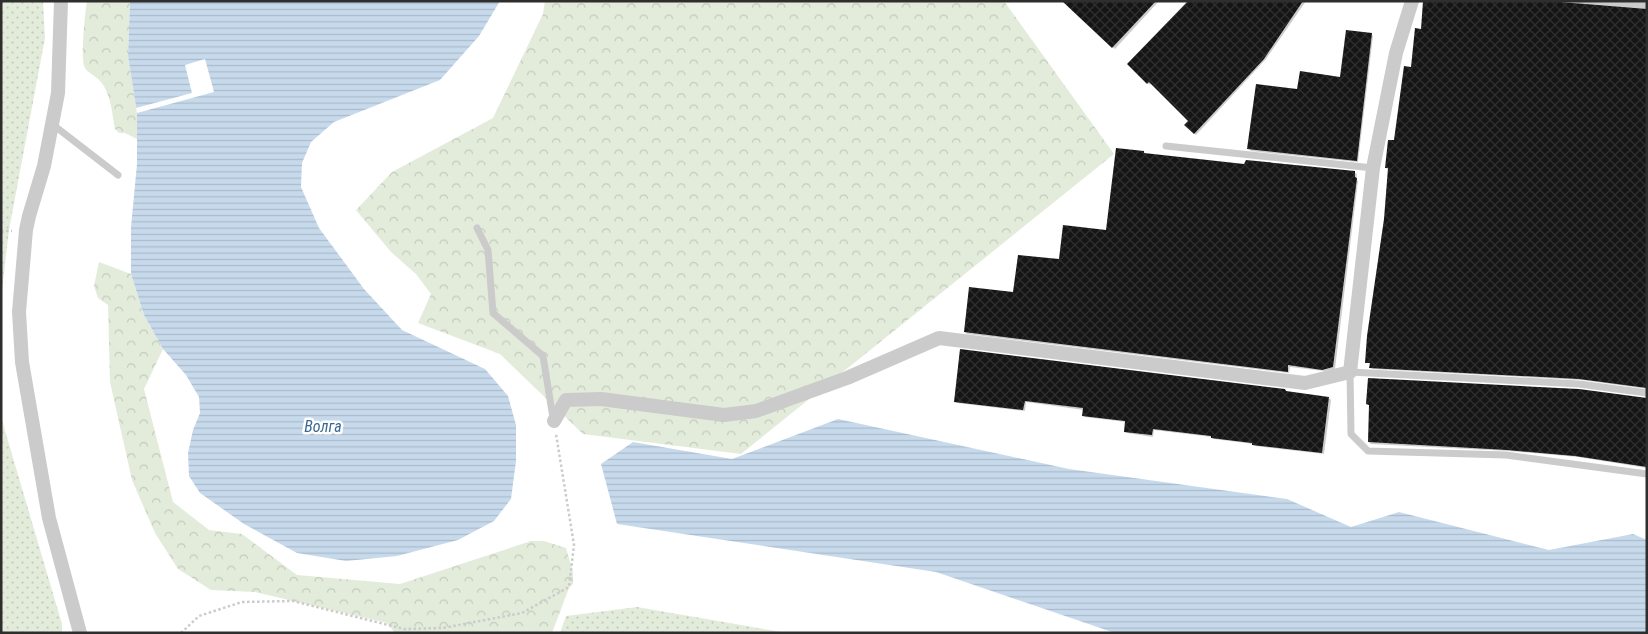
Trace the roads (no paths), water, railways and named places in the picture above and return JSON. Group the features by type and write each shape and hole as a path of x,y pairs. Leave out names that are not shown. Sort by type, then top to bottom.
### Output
{"street":[{"path":"61,1 58,93 44,166 28,216 19,312 22,362 49,518 80,633"},
{"path":"554,421 566,400 602,399 724,415 756,411 847,378 939,338 1305,382 1350,372 1373,168 1396,53 1412,1"}],"lane":[{"path":"52,124 118,175"},
{"path":"1166,146 1373,168"},
{"path":"478,228 488,250 494,312 543,356 554,421"},
{"path":"1647,393 1579,384 1350,372 1351,434 1368,451 1506,455 1647,474"}],"water":[{"name":"Волга","path":"130,1 500,1 479,36 440,80 334,122 311,142 302,163 301,187 319,228 364,289 402,330 485,369 508,396 516,425 516,461 511,499 494,521 458,540 397,556 346,561 297,553 244,524 200,493 189,476 188,453 193,430 200,413 199,397 186,375 163,349 144,315 131,274 131,227 137,164 137,113 128,56"},
{"path":"838,419 1069,469 1287,499 1351,527 1399,512 1549,550 1633,534 1647,540 1647,633 1115,633 936,572 617,524 601,464 633,442 732,459"}]}
